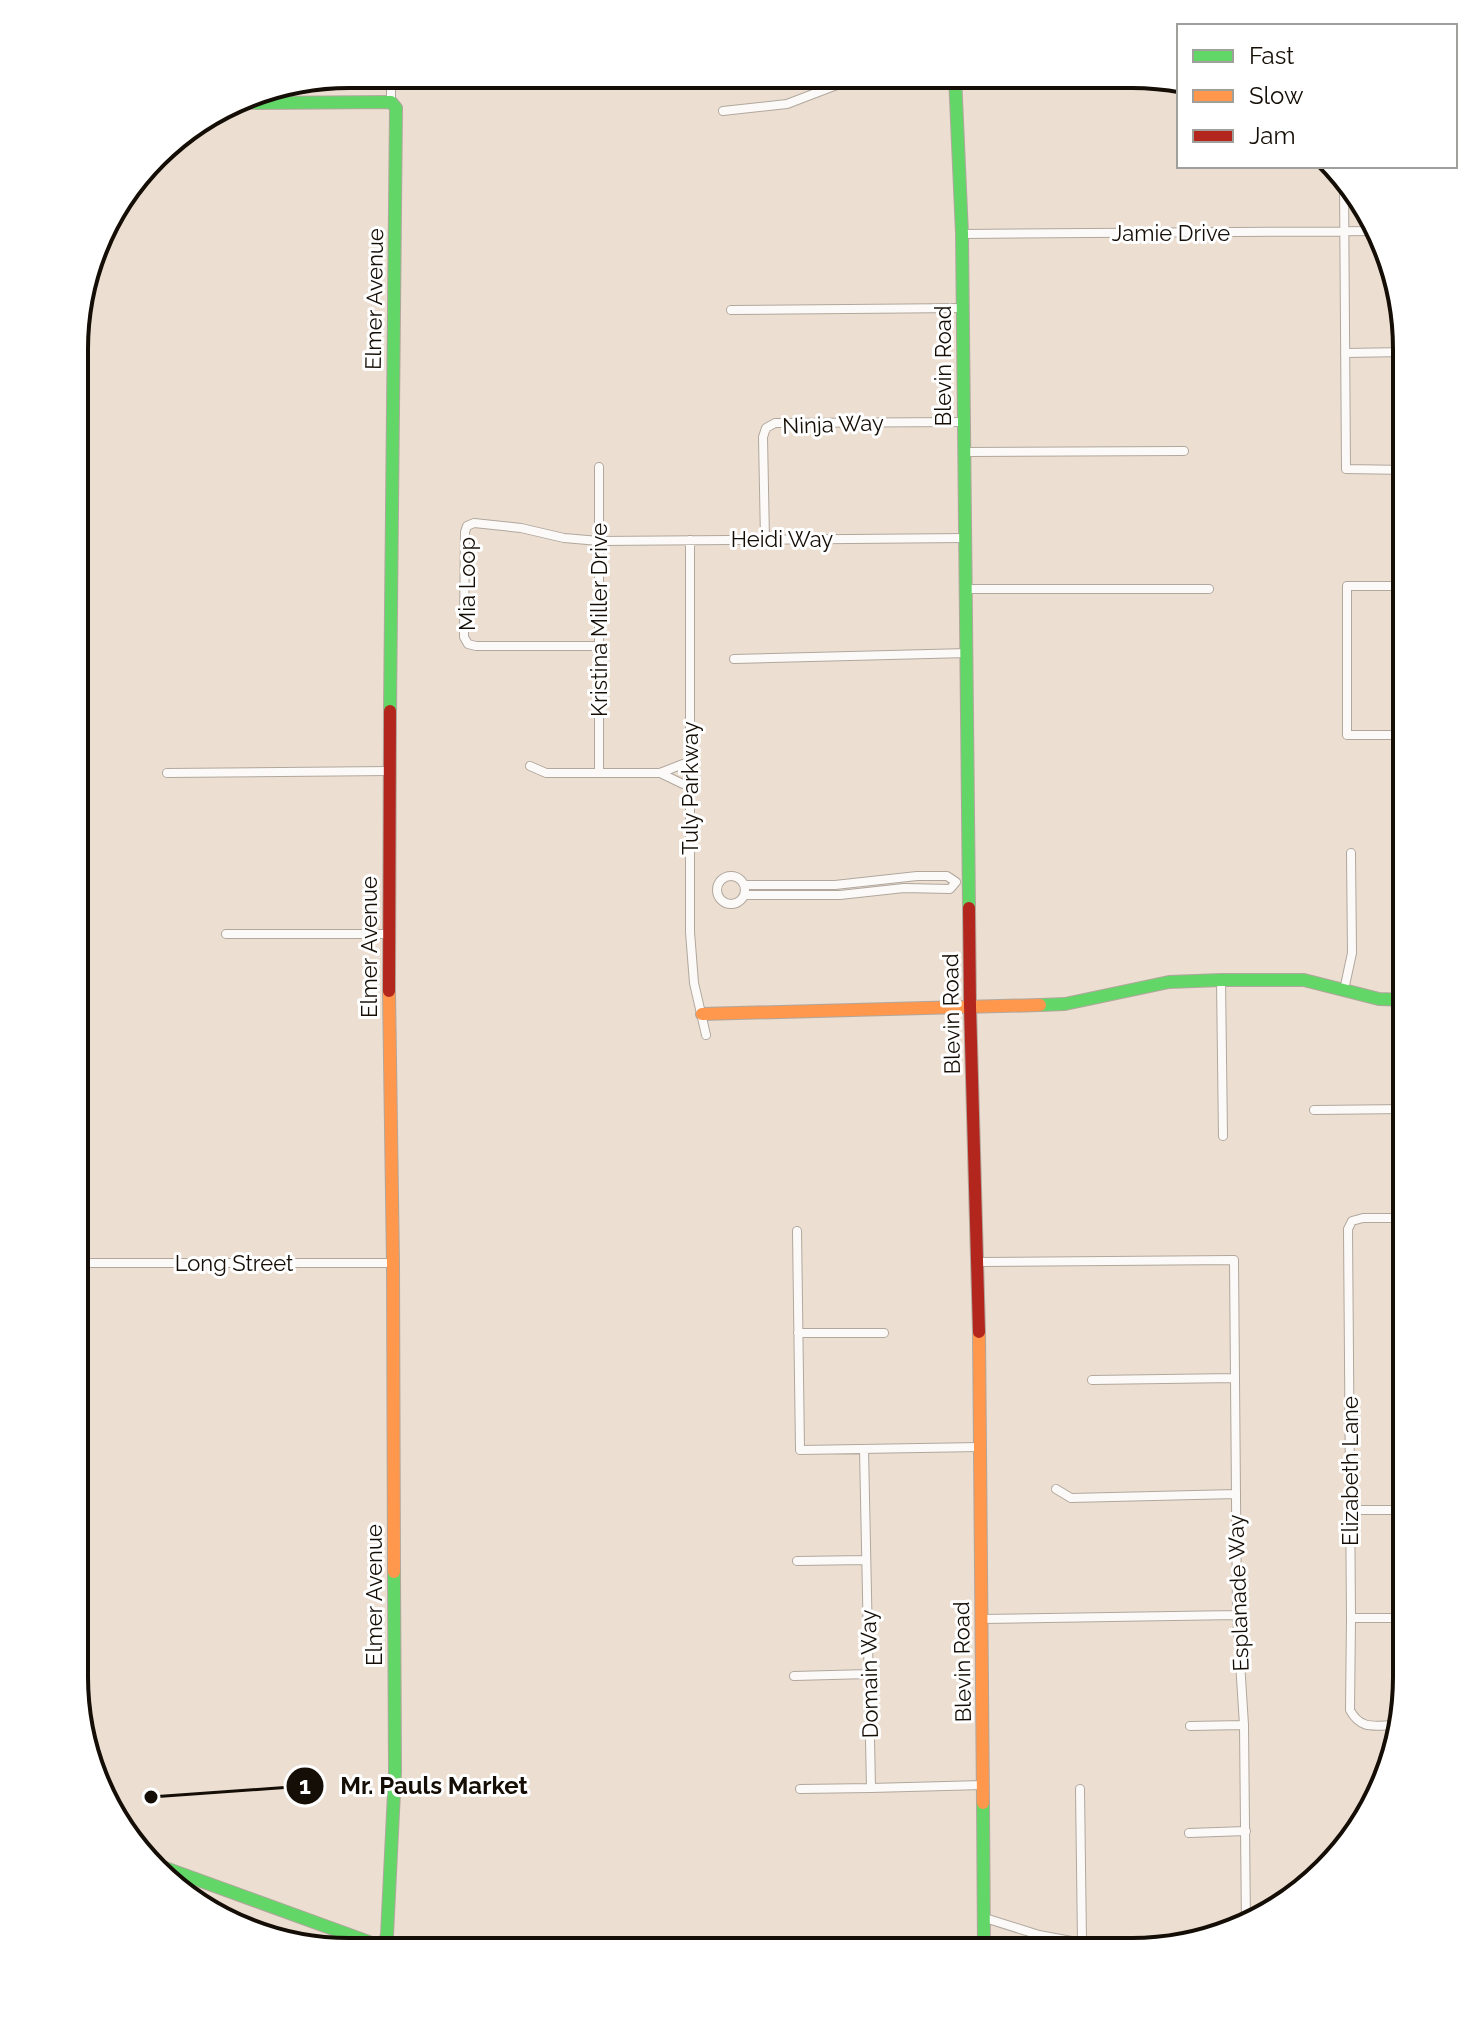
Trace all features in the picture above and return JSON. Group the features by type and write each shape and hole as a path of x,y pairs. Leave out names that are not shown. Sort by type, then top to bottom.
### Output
{"street":[{"path":"263,103 391,102 391,88"},
{"path":"723,111 787,104 829,88"},
{"name":"Blevin Road","path":"955,88 962,234 968,653 962,882 970,1006 978,1262 984,1938"},
{"name":"Elmer Avenue","path":"387,1938 395,1772 388,934 396,108 391,102"},
{"path":"1344,198 1346,469 1393,470"},
{"name":"Jamie Drive","path":"962,234 1364,231"},
{"path":"731,310 963,308"},
{"path":"1345,353 1393,352"},
{"name":"Ninja Way","path":"765,540 763,437 766,428 775,423 964,422"},
{"path":"964,452 1184,451"},
{"name":"Kristina Miller Drive","path":"599,467 599,773"},
{"name":"Mia Loop","path":"599,541 564,538 521,528 474,523 467,526 464,631 468,644 476,646 599,646"},
{"name":"Heidi Way","path":"599,541 966,538"},
{"name":"Tuly Parkway","path":"690,540 691,947 694,983 706,1035"},
{"path":"1393,586 1347,586 1347,735 1393,735"},
{"path":"967,589 1209,589"},
{"path":"734,659 968,653"},
{"path":"530,766 546,773 660,773 690,764"},
{"path":"167,773 390,771"},
{"path":"660,773 683,784 690,784"},
{"path":"1344,990 1352,953 1351,853"},
{"path":"947,876 962,882 950,889 904,888 824,896 745,890 903,877 947,876"},
{"path":"903,877 904,888"},
{"path":"824,885 824,896"},
{"path":"226,934 388,934"},
{"path":"702,1014 1065,1004 1158,983 1221,980 1304,980 1379,999 1393,999"},
{"path":"1221,980 1223,1136"},
{"path":"1314,1110 1392,1109"},
{"name":"Elizabeth Lane","path":"1388,1725 1363,1725 1350,1710 1348,1229 1352,1221 1363,1218 1392,1218"},
{"path":"797,1231 800,1450 980,1447"},
{"name":"Esplanade Way","path":"978,1262 1234,1260 1237,1615 1244,1725 1246,1911"},
{"name":"Long Street","path":"88,1263 393,1263"},
{"path":"798,1333 884,1333"},
{"path":"1092,1380 1235,1378"},
{"name":"Domain Way","path":"864,1449 871,1788"},
{"path":"1056,1489 1071,1498 1236,1494"},
{"path":"1351,1510 1392,1510"},
{"path":"797,1561 866,1560"},
{"path":"981,1619 1237,1615"},
{"path":"1351,1618 1392,1618"},
{"path":"794,1676 869,1674"},
{"path":"1190,1726 1244,1725"},
{"path":"800,1789 983,1785"},
{"path":"1080,1789 1082,1938"},
{"path":"1189,1833 1246,1831"},
{"path":"176,1872 356,1938"},
{"path":"985,1918 1055,1938"}],"traffic: fast":[{"path":"956,88 962,234 969,908"},
{"path":"263,103 391,102 396,108 390,711"},
{"path":"1040,1005 1065,1004 1169,982 1221,980 1304,980 1379,999 1393,999"},
{"path":"386,1938 395,1772 394,1572"},
{"path":"983,1803 984,1938"},
{"path":"175,1872 358,1938"}],"traffic: slow":[{"path":"389,991 394,1572"},
{"path":"702,1014 1040,1005"},
{"path":"979,1332 983,1803"}],"traffic: jam":[{"path":"389,991 390,711"},
{"path":"969,908 979,1332"}],"place":[{"name":"Mr. Pauls Market","path":"151,1797"}]}
